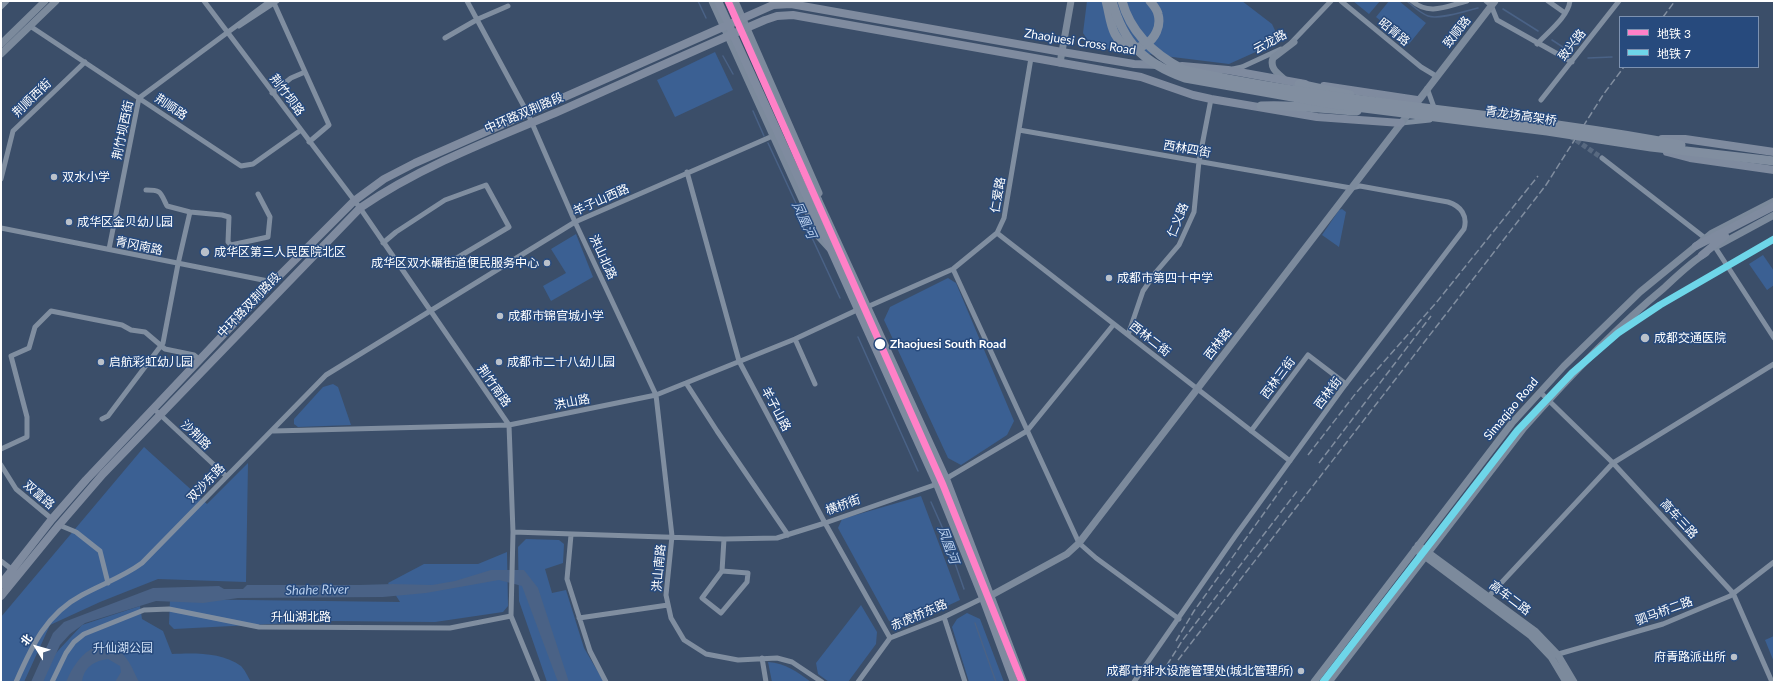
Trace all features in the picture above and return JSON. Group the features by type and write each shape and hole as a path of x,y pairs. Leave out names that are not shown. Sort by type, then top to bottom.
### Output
{"highway":[{"path":"1106,1 1115,33 1125,45 1132,48 1139,48 1148,43 1156,31 1159,19 1158,13 1150,1"},
{"path":"1112,1 1122,28 1133,44 1146,59 1162,70 1185,78 1265,89"},
{"path":"1122,1 1137,32 1148,47 1168,62 1184,70 1265,89"},
{"path":"1299,84 1398,108"},
{"name":"青龙场高架桥","path":"1265,89 1774,161"},
{"path":"1261,106 1288,105 1329,110 1398,108"},
{"name":"青龙场高架桥","path":"1651,143 1774,157"}],"main road":[{"path":"718,1 809,202 868,307 946,479 987,597 1014,682"},
{"path":"729,1 818,200 857,310 937,484 1023,682"},
{"name":"Zhaojuesi Cross Road","path":"742,18 773,5 791,4 1134,64 1228,70 1299,84 1356,90 1417,100"},
{"name":"Zhaojuesi Cross Road","path":"746,28 777,16 793,15 1141,77 1193,95 1211,99 1261,106 1317,117 1401,123"},
{"name":"中环路双荆路段","path":"1,596 15,572 55,522 153,408 273,282 354,201 384,179 415,163 723,28 742,18"},
{"name":"中环路双荆路段","path":"55,522 360,208 389,188 429,167 746,28"},
{"path":"1651,143 1685,138 1774,152"},
{"path":"1651,143 1690,158 1774,170"},
{"path":"1702,255 1716,242 1774,206"},
{"path":"1696,246 1716,242 1774,211"},
{"name":"中环路双荆路段","path":"1,584 15,572"}],"street":[{"path":"1,7 7,1"},
{"path":"1,44 45,1"},
{"path":"1,54 56,1"},
{"name":"荆竹坝路","path":"204,1 354,201"},
{"name":"洪山北路","path":"467,1 532,122 575,222 656,395 672,536"},
{"path":"712,1 727,37 774,136 819,237 838,253"},
{"path":"735,1 835,230 838,253"},
{"path":"1060,63 1071,1"},
{"name":"云龙路","path":"1228,70 1242,67 1294,42 1330,1"},
{"name":"昭青路","path":"1341,1 1421,67 1436,76"},
{"path":"1412,1 1420,8 1432,10 1468,1"},
{"path":"1548,1 1565,13"},
{"path":"1537,44 1565,13 1570,1"},
{"name":"致兴路","path":"1542,100 1619,1"},
{"path":"273,2 329,125 310,142"},
{"name":"荆竹坝西街","path":"109,250 139,98 227,32 240,26 273,2"},
{"path":"1491,2 1497,20 1537,44 1572,62"},
{"name":"致顺路","path":"1436,76 1491,2"},
{"path":"445,38 478,19 508,6"},
{"name":"荆顺路","path":"30,26 242,166 253,164 301,130"},
{"path":"1286,81 1273,70 1272,62 1273,58 1294,42"},
{"name":"仁爱路","path":"868,307 953,269 997,233 1004,218 1031,58"},
{"name":"荆顺西街","path":"1,179 13,131 85,62"},
{"path":"272,92 291,78 305,72"},
{"name":"西林路","path":"987,597 1067,554 1080,544 1436,76"},
{"path":"1427,88 1438,119"},
{"name":"仁义路","path":"1128,335 1143,291 1156,272 1179,245 1194,212 1199,161 1211,99"},
{"path":"1401,123 1438,119 1531,130 1552,128 1561,130"},
{"name":"羊子山西路","path":"429,312 575,222 791,128"},
{"name":"西林四街","path":"1019,130 1352,188"},
{"path":"1602,158 1706,238"},
{"name":"羊子山路","path":"687,172 739,361 825,523 890,638"},
{"path":"383,243 396,232 445,200 486,185 509,227 450,262"},
{"name":"西林街","path":"1134,682 1236,535 1346,384 1464,229 1466,222 1465,215 1459,207 1453,203 1360,186 1352,188"},
{"path":"146,190 157,190 163,194 168,206 190,212 229,217 228,242 231,245 268,237 270,217 258,194"},
{"name":"荆竹南路","path":"354,201 429,312 509,425 513,532 511,616"},
{"name":"Simaqiao Road","path":"1314,682 1512,423 1540,392 1640,292 1696,246 1712,233 1774,201"},
{"path":"102,419 108,416 163,343 178,264 190,212"},
{"path":"1774,216 1716,242 1774,338"},
{"name":"青冈南路","path":"1,228 273,282"},
{"name":"西林二街","path":"997,233 1290,461"},
{"name":"Simaqiao Road","path":"1329,682 1523,429 1598,347 1647,302 1702,255"},
{"path":"953,269 1080,544 1096,558 1179,619"},
{"name":"洪山路","path":"273,431 509,425 656,395 795,339 857,310"},
{"path":"1,448 27,437 27,417 11,356 29,348 35,327 52,311 122,324 131,330 145,332 165,349 194,355 200,360"},
{"name":"双沙东路","path":"16,682 42,629 55,613 69,602 129,573 142,563 226,476 273,431 326,375 429,312"},
{"name":"横桥街","path":"513,532 672,536 724,539 777,538 825,523 937,484 1027,432 1114,324"},
{"path":"795,339 815,384"},
{"name":"西林三街","path":"1250,431 1308,356 1346,384"},
{"path":"1489,596 1613,463 1774,364"},
{"path":"686,383 788,535"},
{"name":"高车三路","path":"1540,392 1613,463 1733,593 1772,682"},
{"name":"沙荆路","path":"153,408 226,476"},
{"name":"双富路","path":"1,465 16,488 55,522 76,532 100,551 108,583"},
{"path":"570,534 567,579 590,651 606,682"},
{"name":"洪山南路","path":"672,536 666,595 671,618 684,640 706,654 738,660 777,658 792,662 822,682"},
{"path":"722,571 748,573 747,582 721,613 702,598 722,571 724,539"},
{"name":"高车二路","path":"1416,547 1489,596 1535,630 1574,682"},
{"name":"高车二路","path":"1427,554 1518,625 1554,656 1566,682"},
{"path":"1,561 15,572"},
{"name":"驷马桥二路","path":"1554,656 1663,624 1733,593 1774,562"},
{"name":"赤虎桥东路","path":"858,682 890,638 987,597"},
{"path":"579,618 668,605"},
{"name":"升仙湖北路","path":"52,682 66,653 74,642 84,634 144,610 169,609 259,627 450,628 511,616"},
{"path":"511,616 538,682"},
{"path":"944,616 965,682"},
{"path":"762,658 766,682"}],"green space":[{"path":"1087,1 1242,1 1272,24 1280,41 1229,64 1092,47 1083,33"},
{"path":"1353,1 1380,1 1369,14"},
{"path":"1389,1 1399,1 1426,23 1409,44 1376,17"},
{"path":"715,52 733,90 675,117 657,80"},
{"path":"1342,209 1346,212 1339,247 1322,235 1339,210"},
{"path":"576,234 593,277 551,301 543,286 566,273 551,249"},
{"path":"1763,255 1774,271 1774,285 1767,290 1749,264"},
{"path":"948,278 956,283 1014,421 1007,435 961,465 948,458 884,320 890,307"},
{"path":"333,384 338,387 351,425 298,427 294,424 294,419 323,387"},
{"path":"144,447 207,504 248,463 246,582 158,579 100,602 50,625 24,682 1,682 1,617"},
{"path":"921,496 960,600 904,626 889,621 838,528 842,519"},
{"path":"526,539 559,540 564,544 563,563 545,569 552,593 566,590 584,648 604,682 547,682 519,601 518,547"},
{"path":"507,552 508,606 503,612 435,622 329,621 174,629 169,624 170,599 400,602 388,583 424,564 478,564"},
{"path":"861,605 877,632 876,644 848,682 829,682 818,674 816,663"},
{"name":"升仙湖公园","path":"140,606 142,619 163,631 172,654 207,654 225,658 241,666 251,682 42,682 55,654 82,625"},
{"path":"967,613 980,619 1004,682 969,682 952,627 957,619"},
{"path":"1774,636 1774,662 1765,640"},
{"path":"768,662 786,666 811,682 772,682"}],"water":[{"name":"Shahe River","path":"491,570 524,570 538,588 569,682 558,682 522,586 499,580 426,593 383,597 238,598 203,603 156,601 85,623 70,634 60,645 43,682 31,682 53,633 64,622 153,588 219,586 224,589 243,589 247,585 432,585 455,581"},
{"path":"97,646 106,646 120,651 132,667 139,682 115,682 121,672 120,666 108,659 98,661 90,666 85,672 82,682 66,682 82,656"}],"waterway":[{"name":"凤凰河","path":"698,1 706,18"},
{"path":"1407,1 1417,10 1433,17 1453,15 1478,8"},
{"path":"1503,9 1538,31"},
{"path":"1552,40 1569,51"},
{"name":"凤凰河","path":"723,56 733,74"},
{"path":"1588,58 1612,57"},
{"name":"凤凰河","path":"753,111 764,136"},
{"name":"凤凰河","path":"768,143 840,298"},
{"name":"凤凰河","path":"858,337 918,471"},
{"name":"凤凰河","path":"931,502 943,529 964,589"},
{"name":"凤凰河","path":"975,623 996,682"}],"tunnel":[{"path":"1570,136 1602,158"}],"railway":[{"path":"1664,16 1675,1"},
{"path":"1178,660 1546,185 1603,95 1623,68"},
{"path":"1308,455 1356,393 1436,303 1538,176"},
{"path":"1319,463 1431,316"},
{"path":"1176,641 1194,611 1287,481"},
{"path":"1167,665 1182,641 1298,490"}],"metro line":[{"name":"3","path":"728,1 943,485 1022,682"},
{"name":"7","path":"1323,682 1517,431 1572,373 1618,333 1660,305 1774,239"}],"place":[{"name":"双水小学","path":"54,177"},
{"name":"成华区金贝幼儿园","path":"69,222"},
{"name":"成华区第三人民医院北区","path":"205,252"},
{"name":"成华区双水碾街道便民服务中心","path":"547,263"},
{"name":"成都市第四十中学","path":"1109,278"},
{"name":"成都市锦官城小学","path":"500,316"},
{"name":"成都交通医院","path":"1645,338"},
{"name":"Zhaojuesi South Road","path":"880,344"},
{"name":"启航彩虹幼儿园","path":"101,362"},
{"name":"成都市二十八幼儿园","path":"499,362"},
{"name":"府青路派出所","path":"1734,657"},
{"name":"成都市排水设施管理处(城北管理所)","path":"1301,671"}]}
